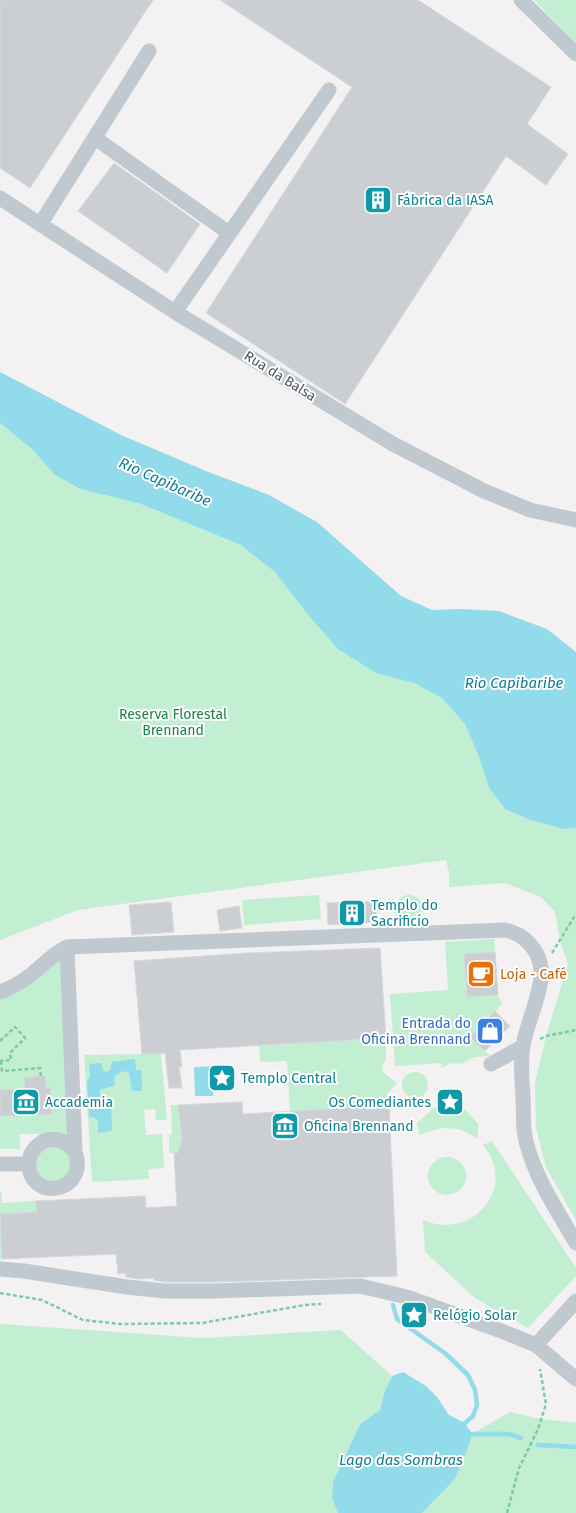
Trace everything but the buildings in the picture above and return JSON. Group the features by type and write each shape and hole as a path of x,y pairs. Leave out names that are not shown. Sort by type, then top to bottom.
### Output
{"lane":[{"path":"521,0 576,54"},
{"path":"41,224 149,51"},
{"path":"175,312 329,90"},
{"path":"95,138 229,233"},
{"name":"Rua da Balsa","path":"0,198 175,312 376,434 484,491 530,510 576,520"},
{"path":"0,992 14,987 31,975 53,954 67,947 505,930 515,932 528,942 538,957 542,971 522,1047 525,1139 536,1172 576,1243"},
{"path":"67,947 75,1152"},
{"path":"491,1064 522,1047"},
{"path":"51,1139 65,1142 75,1152 78,1168 70,1183 63,1187 55,1189 40,1185 30,1172 29,1164 33,1150 44,1141 51,1139"},
{"path":"0,1164 29,1164"},
{"path":"0,1269 164,1291 360,1286 407,1297 536,1345 576,1379"},
{"path":"536,1345 576,1301"}],"path":[{"path":"542,971 576,914"},
{"path":"0,1041 15,1028 25,1038 10,1053 11,1060 1,1061 2,1071 40,1068 41,1077"},
{"path":"522,1047 546,1036 576,1030"},
{"path":"0,1293 42,1300 83,1320 121,1324 202,1323 304,1305 329,1303"},
{"path":"508,1513 519,1468 538,1429 546,1404 536,1345"}],"green space":[{"path":"534,0 576,0 576,44"},
{"name":"Reserva Florestal Brennand","path":"0,423 32,449 55,475 79,489 141,504 241,545 275,571 305,611 376,672 414,683 442,698 465,724 479,757 489,788 505,809 530,820 564,829 576,828 576,1220 546,1167 536,1128 535,1083 546,1036 568,964 560,940 555,912 541,897 505,883 449,887 449,872 446,860 78,910 0,940"},
{"path":"319,895 321,919 244,925 242,900"},
{"path":"409,895 419,899 423,909 419,919 409,923 399,919 395,909 399,899"},
{"path":"494,939 495,952 464,954 503,1003 470,1037 490,1056 475,1057 461,1064 451,1063 442,1068 441,1063 395,1066 390,994 448,990 445,942"},
{"path":"65,952 82,1134 20,1134 20,1149 0,1149 0,998 9,996 27,987"},
{"path":"386,1038 386,1060 382,1065 383,1072 397,1083 387,1094 388,1107 290,1112 287,1061 260,1062 259,1046"},
{"path":"161,1054 167,1120 156,1120 155,1109 144,1110 146,1135 162,1134 164,1168 148,1169 149,1179 92,1182 84,1055"},
{"path":"415,1072 424,1076 428,1085 424,1094 415,1098 406,1094 402,1085 406,1076"},
{"path":"440,1103 466,1110 478,1124 478,1139 464,1131 450,1128 436,1129 420,1135 417,1123"},
{"path":"171,1105 178,1105 182,1138 178,1153 169,1153 169,1135 172,1134"},
{"path":"492,1141 576,1268 576,1276 528,1328 475,1298 425,1252 423,1220 442,1225 459,1223 474,1217 485,1206 493,1193 496,1177 493,1161 483,1145"},
{"path":"48,1146 62,1149 68,1154 72,1168 60,1182 43,1180 36,1169 36,1157"},
{"path":"447,1157 460,1163 466,1176 460,1189 447,1195 434,1189 428,1176 434,1163"},
{"path":"2,1192 2,1203 35,1201 37,1212 0,1214 0,1193"},
{"path":"0,1214 2,1259 0,1259"},
{"path":"0,1324 203,1338 341,1330 392,1376 384,1393 380,1410 360,1424 333,1482 332,1498 338,1513 0,1513"},
{"path":"510,1412 541,1419 576,1423 576,1513 422,1513 455,1479 472,1434"}],"water":[{"name":"Rio Capibaribe","path":"0,372 121,435 269,495 317,522 401,596 432,610 499,611 547,629 576,652 576,828 564,829 530,820 505,809 489,788 479,757 465,724 442,698 414,683 376,673 338,649 275,572 241,545 141,504 80,489 55,475 32,449 0,423"},
{"path":"135,1059 136,1070 141,1070 141,1091 132,1091 129,1073 122,1071 115,1076 114,1086 102,1089 99,1092 102,1098 108,1098 111,1101 112,1129 111,1131 98,1133 98,1121 96,1118 89,1117 87,1082 90,1076 89,1064 101,1063 103,1070 106,1072 110,1070 112,1062"},
{"path":"228,1066 228,1069 211,1070 212,1078 208,1079 209,1089 213,1089 213,1096 195,1096 194,1067"},
{"name":"Lago das Sombras","path":"403,1372 426,1386 437,1397 449,1415 465,1423 472,1434 455,1479 422,1513 338,1513 332,1498 333,1482 360,1424 380,1410 384,1393 392,1376"}],"waterway":[{"path":"393,1305 397,1319 446,1354 468,1375 475,1390 477,1405 473,1416 465,1423"},
{"path":"468,1434 509,1434 521,1438"},
{"path":"538,1445 576,1447"}],"place":[{"name":"Fábrica da IASA","path":"378,200"},
{"name":"Templo do Sacrificío","path":"352,913"},
{"name":"Loja - Café","path":"481,974"},
{"name":"Entrada do Oficina Brennand","path":"490,1031"},
{"name":"Templo Central","path":"222,1078"},
{"name":"Accademia","path":"26,1102"},
{"name":"Os Comediantes","path":"450,1102"},
{"name":"Oficina Brennand","path":"285,1126"},
{"name":"Relógio Solar","path":"414,1315"}]}
